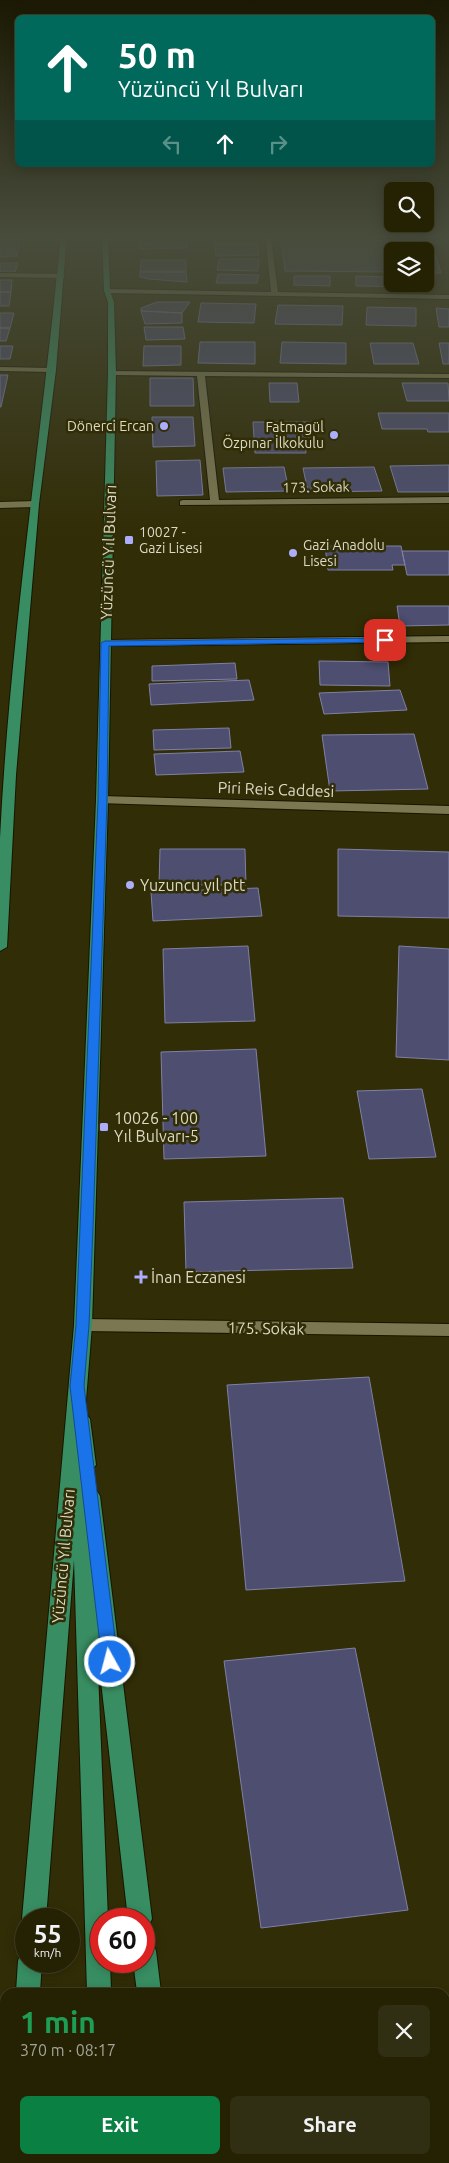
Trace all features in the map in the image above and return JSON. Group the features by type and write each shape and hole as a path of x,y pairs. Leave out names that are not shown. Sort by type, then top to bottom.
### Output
{"main road":[{"path":"0,947 5,775 56,335"},
{"name":"Yüzüncü Yıl Bulvarı","path":"35,1908 82,1325 102,800 111,335"},
{"path":"77,1386 139,1908"},
{"path":"77,1386 99,1988"},
{"path":"28,1988 29,1973"},
{"path":"147,1973 149,1988"}],"street":[{"path":"0,369 52,370"},
{"path":"112,373 449,376"},
{"path":"201,374 215,502"},
{"name":"173. Sokak","path":"183,503 449,500"},
{"path":"0,505 35,504"},
{"path":"105,643 447,639 449,654"},
{"name":"Piri Reis Caddesi","path":"102,800 449,810"},
{"name":"175. Sokak","path":"82,1325 449,1330"}],"building":[{"path":"0,335 8,335 6,341 0,341"},
{"path":"145,335 184,335 185,339 146,340"},
{"path":"200,342 255,342 255,364 198,363"},
{"path":"282,342 346,343 346,364 280,363"},
{"path":"370,343 413,343 419,364 374,364"},
{"path":"439,343 449,343 449,364 443,364"},
{"path":"0,346 13,346 10,359 0,359"},
{"path":"144,346 181,346 181,365 143,366"},
{"path":"0,375 8,375 1,407 0,407"},
{"path":"150,378 193,378 194,406 150,406"},
{"path":"269,383 297,383 299,402 270,402"},
{"path":"402,383 448,383 449,401 407,401"},
{"path":"378,413 449,413 449,432 428,432 427,429 382,429"},
{"path":"152,417 193,417 195,446 153,447"},
{"path":"253,422 310,422 312,437 305,437 306,453 255,453"},
{"path":"200,460 203,495 157,496 156,461"},
{"path":"449,465 449,492 398,492 390,466"},
{"path":"284,467 289,491 226,492 223,468"},
{"path":"374,467 382,491 308,492 303,468"},
{"path":"325,546 401,546 405,565 392,565 393,570 328,570"},
{"path":"402,551 449,551 449,575 407,575"},
{"path":"397,606 449,606 449,625 400,626"},
{"path":"319,661 388,662 390,686 320,685"},
{"path":"235,663 237,679 152,681 152,666"},
{"path":"249,680 254,700 151,705 149,684"},
{"path":"400,690 407,710 324,714 319,693"},
{"path":"229,728 231,748 154,750 153,730"},
{"path":"414,734 428,789 330,791 322,735"},
{"path":"240,751 244,772 156,775 154,754"},
{"path":"160,849 245,849 246,885 159,885"},
{"path":"338,849 449,852 449,918 338,916"},
{"path":"258,888 262,916 153,921 151,892"},
{"path":"248,946 255,1021 165,1023 163,949"},
{"path":"399,946 449,949 449,1060 396,1057"},
{"path":"256,1049 266,1156 164,1159 161,1052"},
{"path":"422,1089 436,1157 369,1159 357,1091"},
{"path":"343,1198 353,1268 186,1272 184,1202"},
{"path":"369,1377 405,1581 246,1590 227,1385"},
{"path":"355,1648 408,1910 261,1928 224,1661"}],"place":[{"name":"Dönerci Ercan","path":"164,426"},
{"name":"Fatmagül Özpınar İlkokulu","path":"334,435"},
{"name":"10027 - Gazi Lisesi","path":"129,540"},
{"name":"Gazi Anadolu Lisesi","path":"293,553"},
{"name":"Yuzuncu yıl ptt","path":"130,885"},
{"name":"10026 - 100 Yıl Bulvarı-5","path":"104,1127"},
{"name":"İnan Eczanesi","path":"141,1277"}],"route":[{"path":"110,1662 77,1386 82,1325 86,1228 102,800 105,643 385,640"}]}
